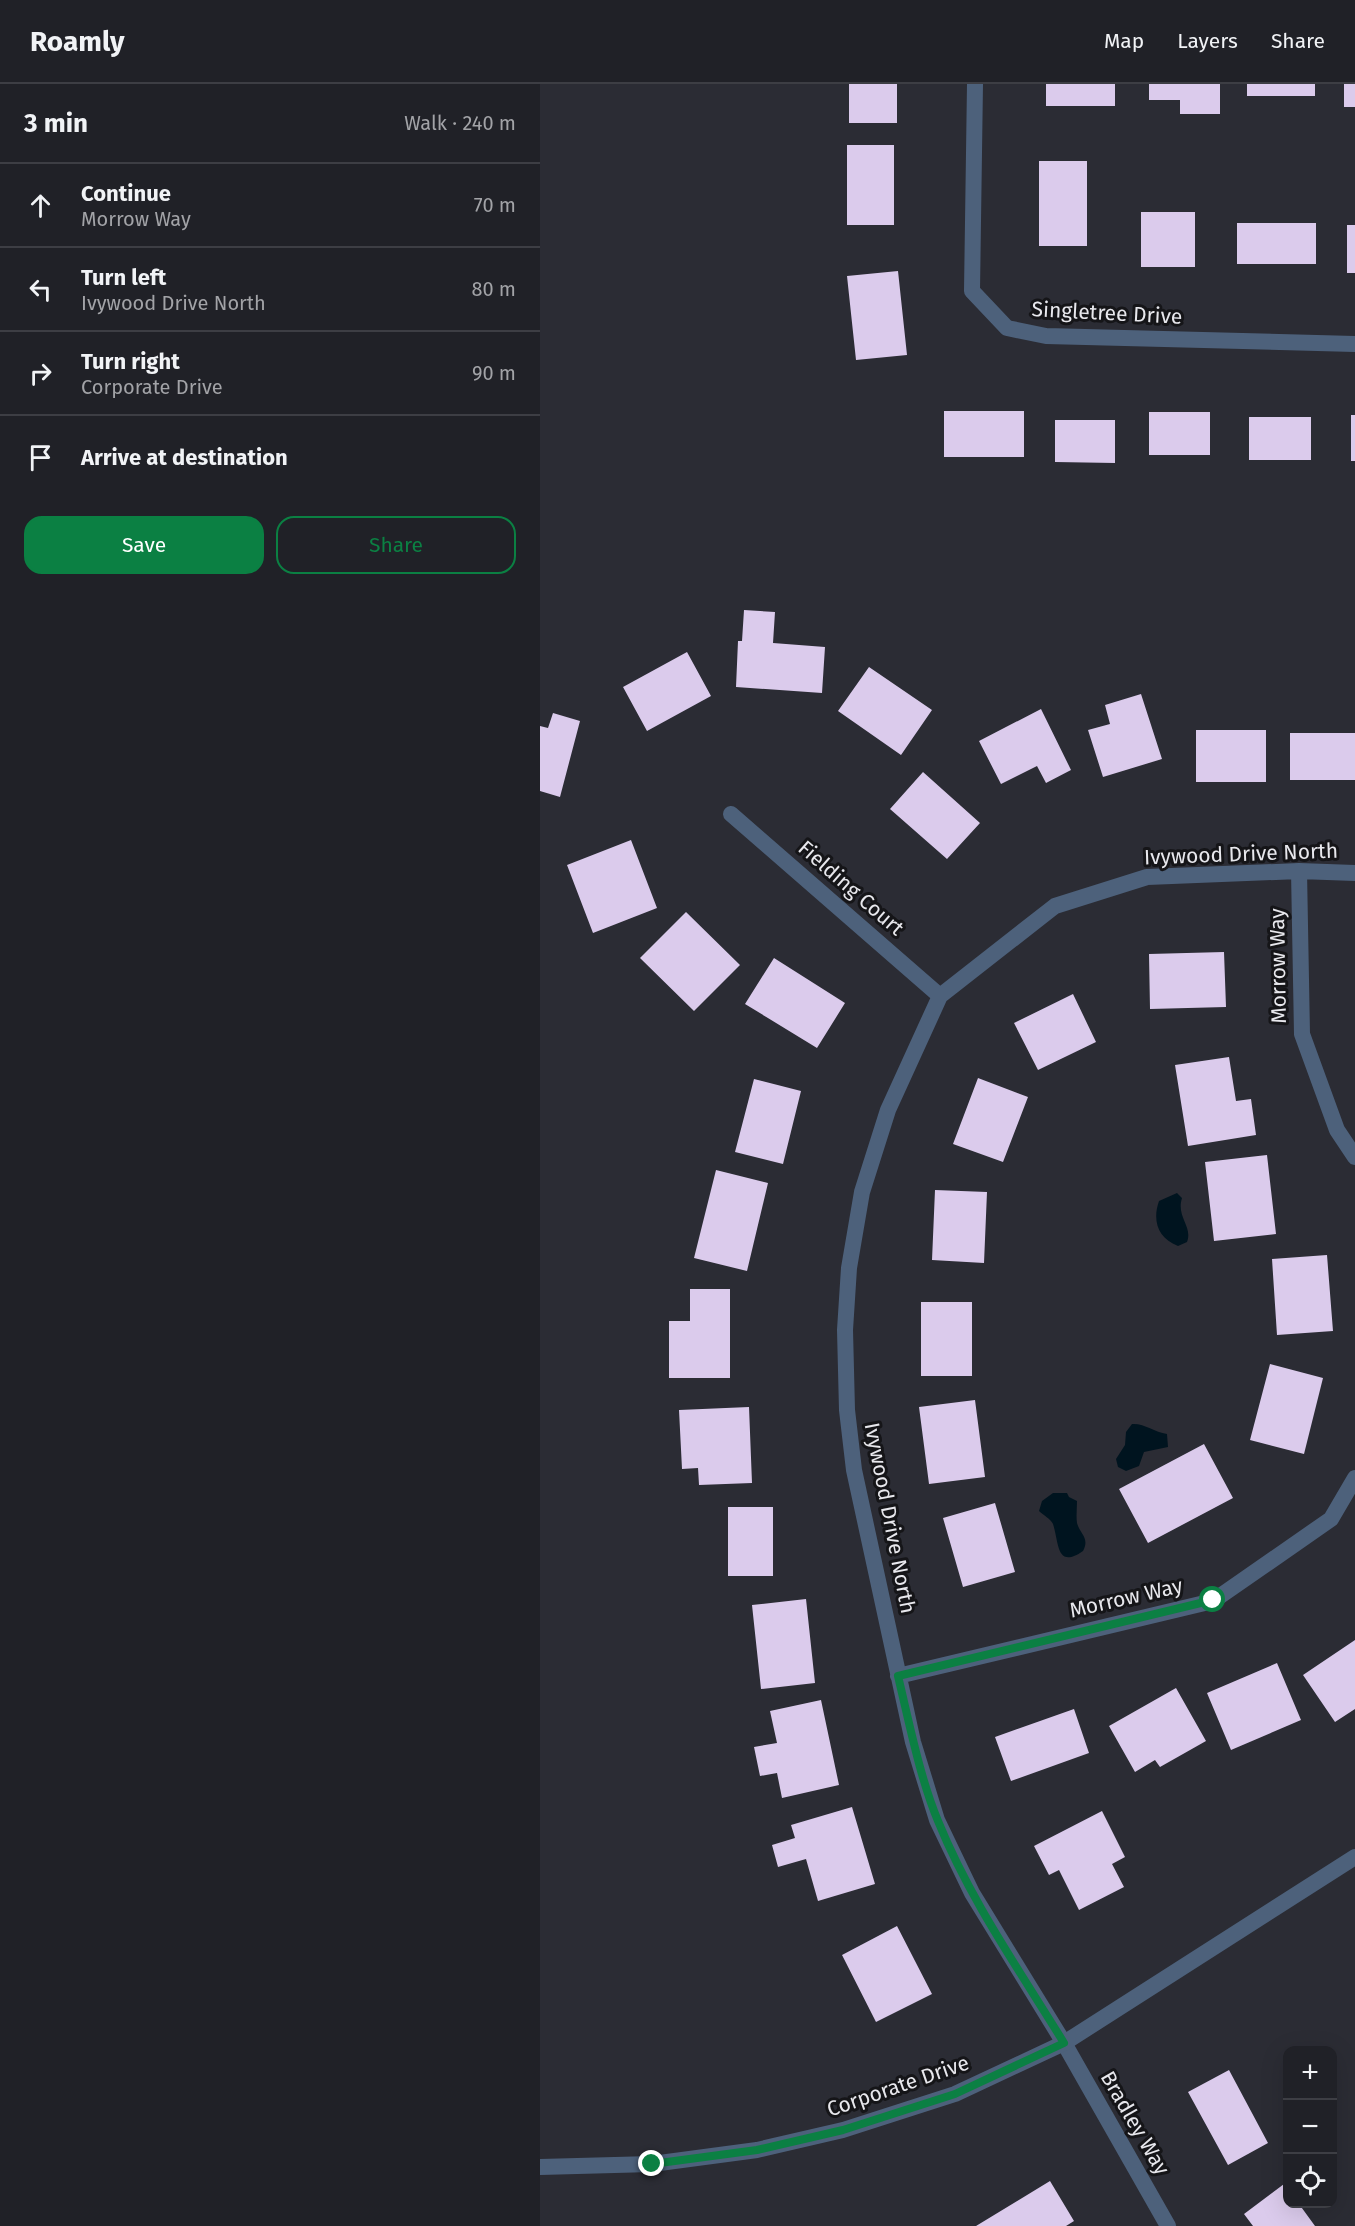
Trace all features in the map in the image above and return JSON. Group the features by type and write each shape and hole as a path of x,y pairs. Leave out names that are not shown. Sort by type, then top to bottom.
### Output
{"street":[{"name":"Singletree Drive","path":"975,84 972,291 1006,328 1046,336 1355,344"},
{"name":"Fielding Court","path":"731,814 940,996"},
{"name":"Ivywood Drive North","path":"1064,2043 972,1893 937,1820 914,1742 898,1676 854,1470 847,1410 845,1329 849,1268 862,1192 888,1110 940,996 1055,906 1147,877 1299,871 1355,873"},
{"name":"Morrow Way","path":"1299,871 1302,1034 1337,1130 1355,1157"},
{"name":"Morrow Way","path":"898,1676 1213,1600 1331,1519 1355,1478"},
{"name":"Corporate Drive","path":"540,2167 652,2164 757,2150 843,2130 955,2094 1064,2043 1355,1857"},
{"name":"Bradley Way","path":"1064,2043 1168,2226"}],"water":[{"path":"1177,1193 1182,1198 1181,1211 1188,1231 1187,1242 1178,1246 1161,1234 1156,1215 1159,1201"},
{"path":"1132,1424 1167,1434 1168,1447 1144,1452 1139,1466 1126,1471 1118,1467 1116,1459 1125,1445 1126,1432"},
{"path":"1053,1493 1067,1493 1069,1497 1077,1501 1077,1523 1084,1536 1085,1547 1083,1551 1074,1556 1063,1556 1053,1524 1039,1511 1042,1501"}],"building":[{"path":"849,84 897,84 897,123 849,123"},
{"path":"1046,84 1115,84 1115,106 1046,106"},
{"path":"1149,84 1220,84 1220,114 1180,114 1180,100 1149,100"},
{"path":"1247,84 1315,84 1315,96 1247,96"},
{"path":"1344,84 1355,84 1355,107 1344,107"},
{"path":"847,145 894,145 894,225 847,225"},
{"path":"1039,161 1087,161 1087,246 1039,246"},
{"path":"1141,212 1195,212 1195,267 1141,267"},
{"path":"1237,223 1316,223 1316,264 1237,264"},
{"path":"1347,225 1355,225 1355,273 1347,273"},
{"path":"898,271 907,355 856,360 847,276"},
{"path":"944,411 1024,411 1024,457 944,457"},
{"path":"1149,412 1210,412 1210,455 1149,455"},
{"path":"1351,415 1355,415 1355,461 1351,461"},
{"path":"1249,417 1311,417 1311,460 1249,460"},
{"path":"1055,420 1115,420 1115,463 1055,462"},
{"path":"744,610 775,612 773,643 825,647 822,693 736,687 738,641 742,641"},
{"path":"687,652 711,696 647,731 623,687"},
{"path":"869,667 932,710 901,755 838,711"},
{"path":"1141,694 1162,759 1103,777 1088,730 1110,724 1105,705"},
{"path":"1041,709 1071,770 1046,783 1037,766 1001,784 979,741"},
{"path":"553,713 580,721 560,797 540,791 540,726 548,728"},
{"path":"1196,730 1266,730 1266,782 1196,782"},
{"path":"1290,733 1355,733 1355,780 1290,780"},
{"path":"923,772 980,823 947,859 890,809"},
{"path":"631,840 657,908 593,933 567,865"},
{"path":"686,912 740,965 694,1011 640,958"},
{"path":"1224,952 1226,1007 1150,1009 1149,954"},
{"path":"774,958 845,1003 817,1048 745,1004"},
{"path":"1073,994 1096,1042 1038,1070 1014,1023"},
{"path":"1229,1057 1236,1101 1251,1099 1256,1135 1188,1146 1175,1065"},
{"path":"978,1078 1028,1097 1003,1162 953,1144"},
{"path":"754,1079 801,1091 783,1164 735,1152"},
{"path":"1267,1155 1276,1234 1214,1241 1205,1162"},
{"path":"716,1170 768,1183 747,1271 694,1258"},
{"path":"935,1190 987,1192 984,1263 932,1260"},
{"path":"1327,1255 1333,1331 1277,1335 1272,1259"},
{"path":"690,1289 730,1289 730,1378 669,1378 669,1321 690,1321"},
{"path":"921,1302 972,1302 972,1376 921,1376"},
{"path":"1270,1364 1323,1378 1304,1454 1250,1440"},
{"path":"975,1400 985,1477 929,1484 919,1407"},
{"path":"749,1407 752,1483 699,1485 698,1468 682,1469 679,1410"},
{"path":"1204,1444 1233,1498 1148,1543 1119,1489"},
{"path":"995,1503 1015,1572 963,1587 943,1518"},
{"path":"728,1507 773,1507 773,1576 728,1576"},
{"path":"806,1599 815,1683 761,1689 752,1605"},
{"path":"1355,1640 1355,1709 1335,1722 1303,1675"},
{"path":"1277,1663 1301,1720 1231,1750 1207,1693"},
{"path":"1176,1688 1206,1741 1160,1767 1155,1760 1135,1772 1109,1726"},
{"path":"821,1700 839,1785 782,1798 777,1773 760,1776 754,1747 777,1743 770,1711"},
{"path":"1074,1709 1089,1753 1011,1781 995,1737"},
{"path":"852,1807 875,1884 818,1901 806,1859 778,1867 772,1845 795,1838 791,1825"},
{"path":"1102,1811 1125,1857 1112,1864 1124,1887 1079,1910 1059,1870 1049,1875 1034,1846"},
{"path":"897,1926 932,1994 876,2022 842,1955"},
{"path":"1229,2070 1268,2143 1228,2165 1188,2092"},
{"path":"1050,2181 1074,2221 1066,2226 976,2226"},
{"path":"1283,2185 1283,2208 1302,2208 1315,2226 1253,2226 1244,2214"}],"route":[{"path":"652,2164 757,2150 843,2130 955,2094 1064,2043 972,1893 937,1820 914,1742 898,1676 1213,1600"}]}
